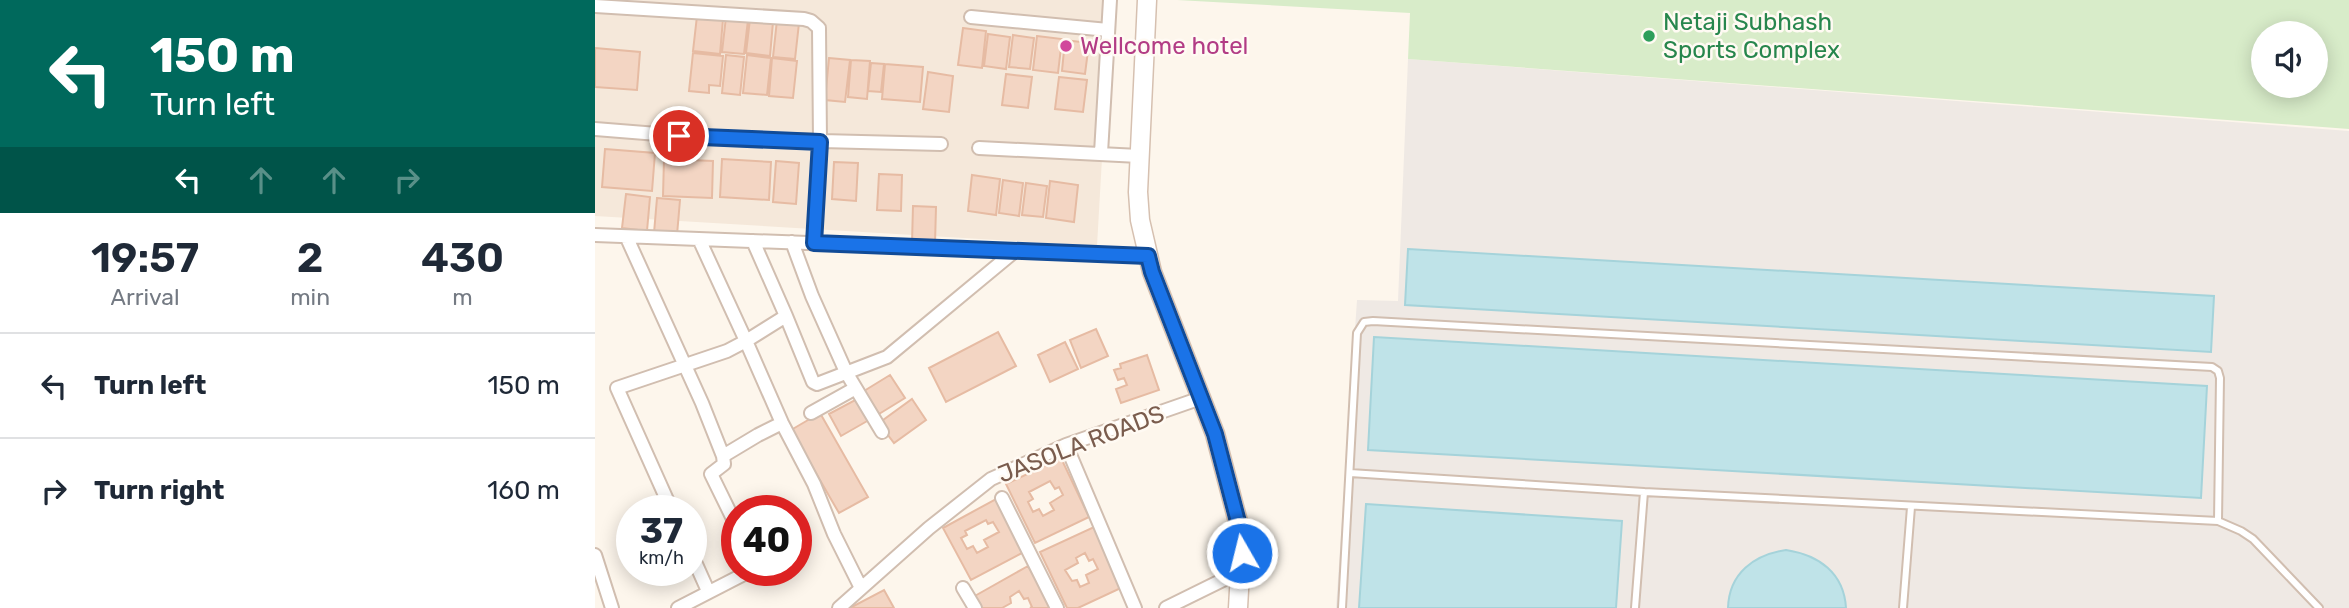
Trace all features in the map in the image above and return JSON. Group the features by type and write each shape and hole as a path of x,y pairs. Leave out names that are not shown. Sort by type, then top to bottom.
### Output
{"street":[{"path":"1101,153 1109,0"},
{"path":"1147,0 1137,192 1140,220 1152,272 1215,434 1242,537 1238,608"},
{"path":"595,6 804,19 816,24 819,28 820,142 814,243"},
{"path":"971,16 1108,30"},
{"path":"595,129 707,138 940,144"},
{"path":"979,148 1139,156"},
{"path":"595,235 1148,256"},
{"path":"627,238 723,456 723,464 711,474 721,495"},
{"path":"699,239 782,423 814,484 834,534 861,588"},
{"path":"753,241 815,384 872,363 900,347 1016,250"},
{"path":"792,242 812,296 854,389 882,432"},
{"path":"665,495 617,388 727,351 786,316"},
{"path":"811,412 854,389"},
{"name":"JASOLA ROADS","path":"839,608 983,484 1066,445 1201,398"},
{"path":"723,456 782,423"},
{"path":"1066,445 1135,608"},
{"path":"1002,498 1057,608"},
{"path":"595,555 612,608"},
{"path":"1166,608 1241,571"},
{"path":"678,608 721,585"},
{"path":"706,586 708,591"},
{"path":"963,588 975,608"}],"lane":[{"path":"1342,608 1357,333 1364,322 1373,321 2212,367 2218,371 2220,378 2218,522"},
{"path":"1350,473 1644,492 2218,522 2253,539 2319,608"},
{"path":"1635,608 1644,492"},
{"path":"1903,608 1912,507"}],"shaded area":[{"path":"595,0 1111,0 1097,246 595,216"},
{"path":"1408,59 2349,131 2349,608 1336,608 1357,300 1398,301"}],"green space":[{"path":"1177,0 2349,0 2349,129 1408,59 1410,13"}],"water":[{"path":"1408,249 2214,296 2211,352 1405,305"},
{"path":"1374,337 2207,386 2201,498 1368,450"},
{"path":"1366,504 1622,521 1616,608 1359,608"},
{"path":"1786,550 1809,556 1828,568 1840,585 1846,608 1728,608 1733,585 1745,568 1764,556"}],"building":[{"path":"697,16 723,19 720,54 693,51"},
{"path":"726,17 748,20 744,54 722,52"},
{"path":"750,19 773,22 770,56 746,53"},
{"path":"777,20 799,23 795,59 773,57"},
{"path":"963,28 986,31 982,68 958,65"},
{"path":"988,34 1010,37 1006,69 984,66"},
{"path":"1013,35 1034,38 1030,69 1009,67"},
{"path":"1037,36 1062,39 1058,73 1033,70"},
{"path":"1065,40 1089,43 1085,74 1062,71"},
{"path":"595,48 640,52 637,90 595,87"},
{"path":"693,53 723,56 720,86 709,85 709,93 689,91"},
{"path":"726,55 744,57 740,95 722,93"},
{"path":"747,55 771,58 767,95 743,93"},
{"path":"772,58 797,61 793,98 769,96"},
{"path":"829,58 850,60 845,102 825,100"},
{"path":"851,60 870,61 867,99 848,97"},
{"path":"871,63 884,64 881,92 868,91"},
{"path":"885,64 923,67 920,102 882,99"},
{"path":"928,72 953,76 949,112 923,109"},
{"path":"1006,74 1032,77 1028,108 1002,105"},
{"path":"1059,77 1087,80 1083,112 1055,109"},
{"path":"605,149 655,153 652,191 602,187"},
{"path":"664,159 713,161 712,198 663,196"},
{"path":"722,159 771,162 769,200 720,197"},
{"path":"776,161 799,163 796,204 773,202"},
{"path":"834,162 858,163 856,201 832,199"},
{"path":"879,174 902,175 901,211 877,210"},
{"path":"972,175 1000,179 996,215 968,211"},
{"path":"1003,180 1023,183 1019,216 999,213"},
{"path":"1050,181 1078,185 1074,222 1046,218"},
{"path":"1026,183 1047,186 1043,217 1022,215"},
{"path":"626,194 650,197 647,231 622,228"},
{"path":"657,198 680,200 677,235 654,233"},
{"path":"913,206 936,207 935,244 912,243"},
{"path":"1096,329 1108,356 1081,368 1070,340"},
{"path":"998,332 1016,366 946,402 929,368"},
{"path":"1065,342 1078,369 1050,382 1038,355"},
{"path":"1147,355 1159,390 1121,403 1116,389 1127,385 1124,378 1118,380 1114,370 1121,368 1120,364"},
{"path":"890,375 905,398 879,414 864,391"},
{"path":"857,399 869,420 841,436 829,414"},
{"path":"912,399 926,420 894,443 879,423"},
{"path":"820,413 868,497 839,513 791,430"},
{"path":"1061,458 1089,517 1035,543 1006,484","holes":["1050,481 1055,489 1059,487 1063,495 1050,503 1054,510 1043,516 1039,509 1033,512 1028,502 1033,499 1029,492"]},
{"path":"996,499 1024,552 971,580 943,528","holes":["986,520 988,524 993,522 999,532 984,540 988,547 977,553 973,546 967,549 961,538 967,535 965,531"]},
{"path":"1094,527 1123,587 1078,608 1067,608 1040,552","holes":["1085,553 1089,561 1093,559 1098,569 1086,575 1089,583 1080,587 1077,580 1072,581 1065,570 1078,563 1076,558"]},
{"path":"1028,566 1052,608 1030,608 1032,607 1028,598 1024,599 1019,591 1010,597 1011,603 1002,608 980,608 973,597"},
{"path":"884,590 894,608 850,608"}],"place":[{"name":"Netaji Subhash Sports Complex","path":"1649,36"},
{"name":"Wellcome hotel","path":"1066,46"}],"route":[{"path":"679,136 820,142 814,243 1148,256 1215,434 1242,537 1242,553"}]}
